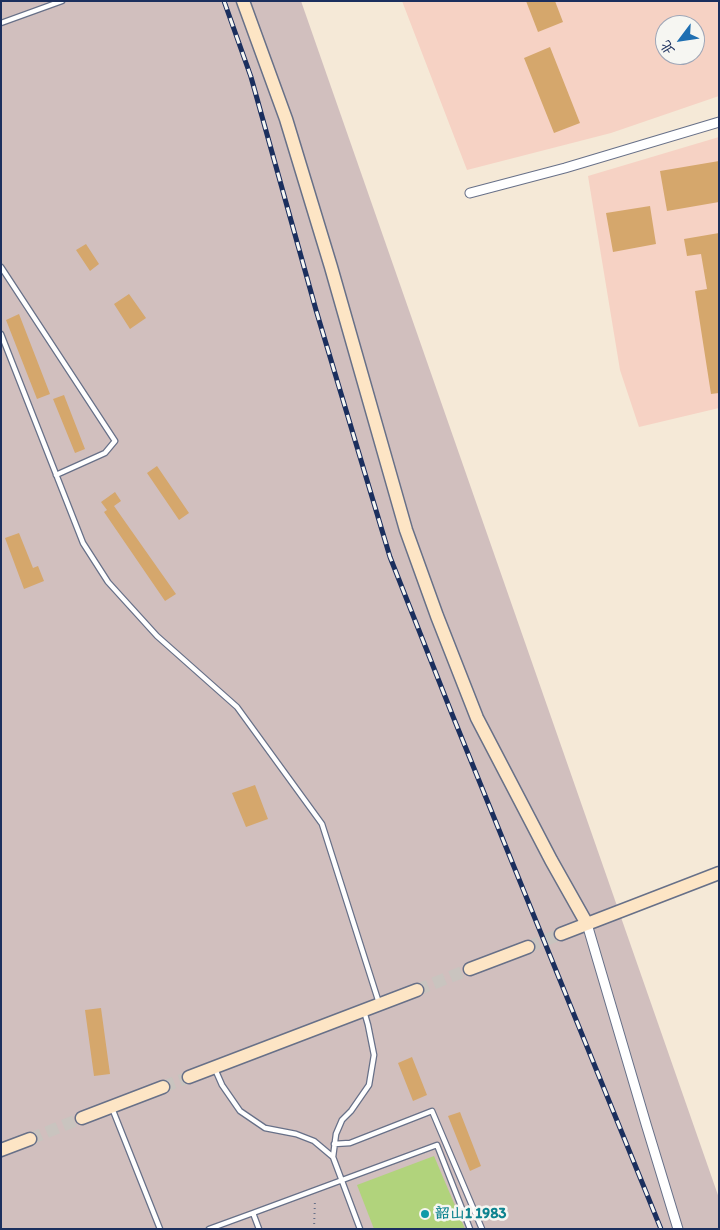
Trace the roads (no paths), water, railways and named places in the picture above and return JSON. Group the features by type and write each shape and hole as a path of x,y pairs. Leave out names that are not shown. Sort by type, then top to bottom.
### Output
{"street":[{"path":"243,1 286,119 331,267 406,530 437,616 478,718 551,860 587,924 678,1229"},
{"path":"470,193 565,168 719,122"},
{"path":"561,934 719,873"},
{"path":"470,969 528,947"},
{"path":"189,1077 417,990"},
{"path":"82,1118 163,1087"},
{"path":"1,1150 30,1139"}],"lane":[{"path":"1,23 62,1"},
{"path":"1,267 115,441 105,453 56,475"},
{"path":"1,334 83,543 108,582 157,636 237,707 322,824 380,1004"},
{"path":"360,1229 333,1156 336,1134 342,1120 352,1111 368,1085 374,1055 363,1010"},
{"path":"215,1068 222,1085 240,1111 265,1128 296,1134 314,1142 333,1156"},
{"path":"112,1107 160,1229"},
{"path":"334,1144 350,1143 432,1111 482,1229"},
{"path":"208,1229 316,1191 437,1145 470,1229"},
{"path":"252,1212 259,1229"}],"tunnel":[{"path":"528,947 561,934"},
{"path":"417,990 470,969"},
{"path":"163,1087 189,1077"},
{"path":"30,1139 82,1118"}],"railway":[{"path":"224,1 251,77 316,310 390,557 661,1229"}],"place":[{"name":"韶山1 1983","path":"425,1214"}]}
